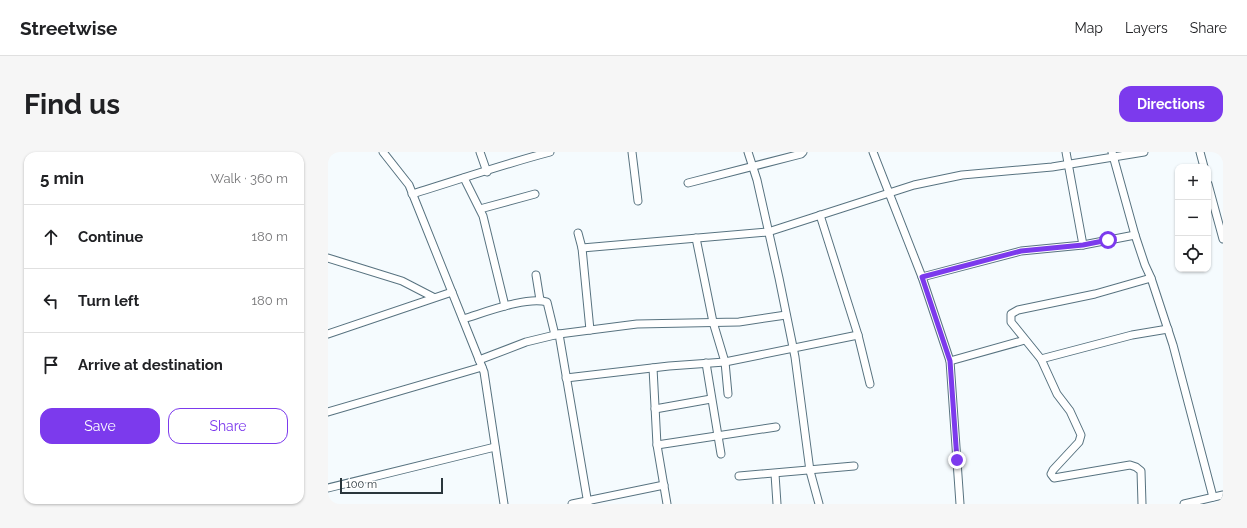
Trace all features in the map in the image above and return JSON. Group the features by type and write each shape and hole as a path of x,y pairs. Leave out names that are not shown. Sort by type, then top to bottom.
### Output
{"street":[{"path":"383,152 409,185 481,363 496,447 504,504"},
{"path":"480,152 487,172"},
{"path":"412,194 487,172 511,162 550,152"},
{"path":"632,152 638,201"},
{"path":"748,152 757,180 793,348 810,471 819,504"},
{"path":"688,183 801,154 803,152"},
{"path":"873,152 922,277 950,361 960,504"},
{"path":"1066,152 1083,245"},
{"path":"582,248 768,232 888,192 962,174 1069,164 1112,155 1144,152"},
{"path":"1200,152 1203,164"},
{"path":"1112,155 1135,235 1145,265 1152,278 1168,329 1213,497"},
{"path":"464,178 480,209 505,306"},
{"path":"480,209 535,194"},
{"path":"1211,195 1223,239"},
{"path":"820,215 858,335 870,384"},
{"path":"578,233 582,248 590,330"},
{"path":"922,277 1021,251 1083,245 1135,235"},
{"path":"696,238 713,322 724,362 728,394"},
{"path":"328,258 402,280 433,298"},
{"path":"536,275 540,300"},
{"path":"1142,504 1141,471 1130,465 1063,478 1054,478 1051,474 1078,442 1081,434 1070,411 1054,388 1041,359 1012,322 1011,314 1018,310 1095,294 1152,278"},
{"path":"328,334 452,292"},
{"path":"463,319 505,306 540,300 547,302 557,334 588,502"},
{"path":"328,412 481,363 526,342 557,334 637,324 739,322 786,315"},
{"path":"1041,359 1132,335 1168,329"},
{"path":"566,378 724,362 761,356 858,335"},
{"path":"950,361 1025,340"},
{"path":"706,363 721,454"},
{"path":"653,368 657,445 667,504"},
{"path":"655,409 711,399"},
{"path":"657,445 776,427"},
{"path":"328,488 496,447"},
{"path":"739,476 854,466"},
{"path":"775,474 777,504"},
{"path":"572,504 588,502 664,485"},
{"path":"1184,504 1223,495"}],"route":[{"path":"957,460 950,361 945,342 922,277 1021,251 1083,245 1108,240"}]}
